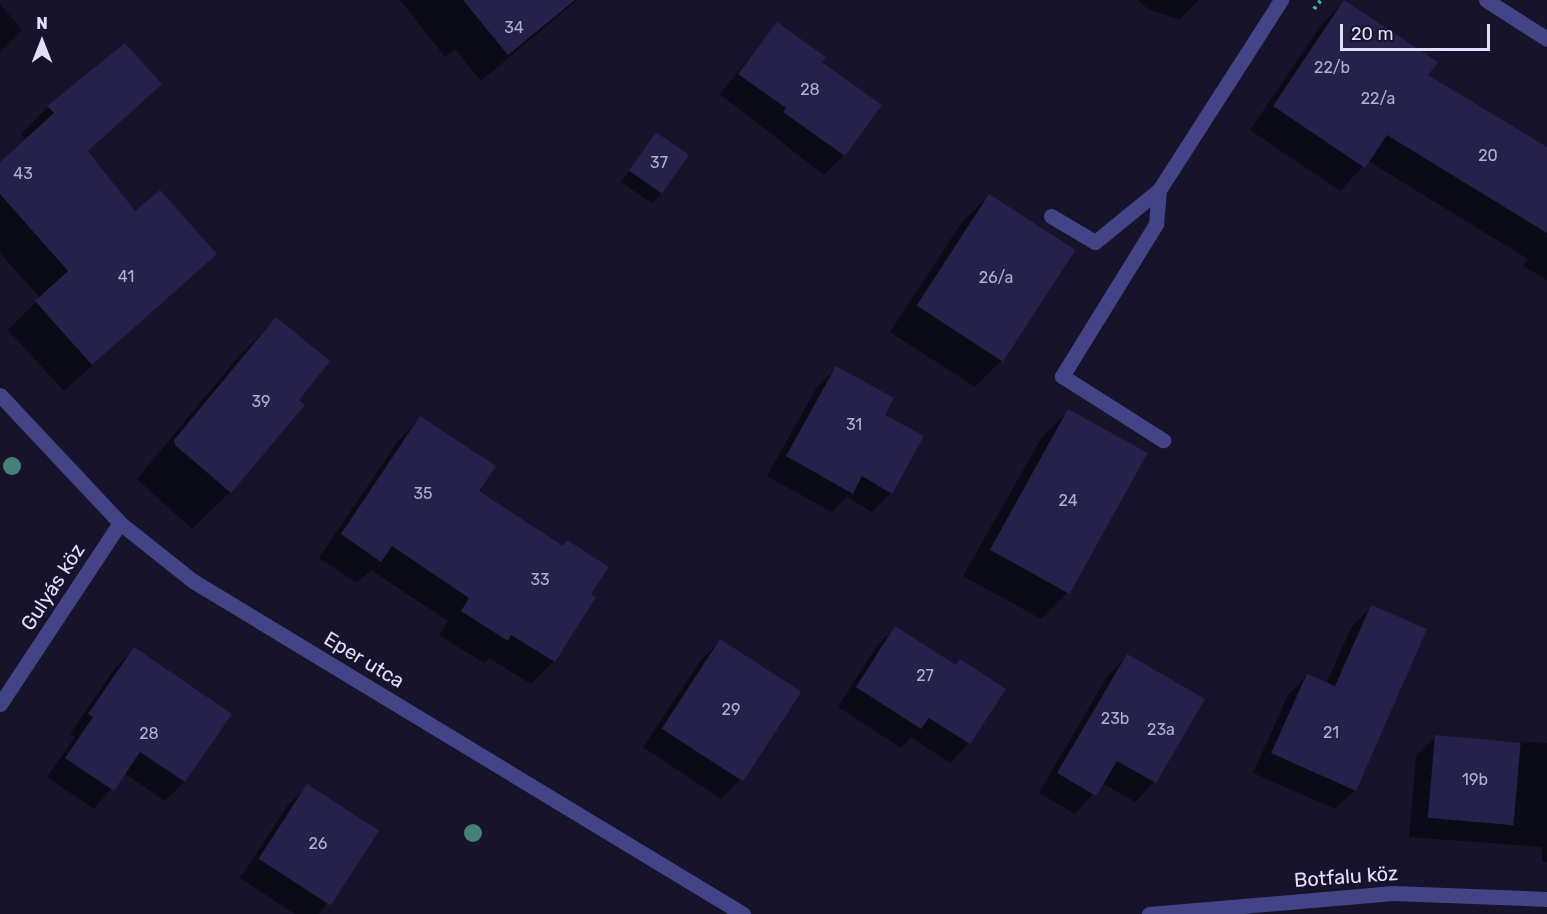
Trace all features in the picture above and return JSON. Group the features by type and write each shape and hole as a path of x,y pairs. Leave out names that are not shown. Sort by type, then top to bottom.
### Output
{"street":[{"path":"1051,216 1095,242 1159,190 1281,0"},
{"path":"1486,0 1547,39"},
{"path":"1159,190 1156,224 1062,376 1163,440"},
{"name":"Eper utca","path":"0,395 120,523 193,581 743,914"},
{"name":"Gulyás köz","path":"0,704 120,523"},
{"name":"Botfalu köz","path":"1149,914 1393,893 1547,900"}],"building":[{"path":"463,0 575,0 508,55"},
{"path":"1344,0 1438,62 1428,75 1547,147 1547,233 1387,135 1365,168 1273,106"},
{"path":"777,22 826,57 822,62 882,105 845,156 783,112 786,108 738,74"},
{"path":"125,43 162,84 88,151 135,211 160,190 217,254 92,365 35,301 68,271 0,194 0,162 54,113 47,106"},
{"path":"656,132 689,155 662,193 629,171"},
{"path":"989,194 1075,250 1003,362 917,306"},
{"path":"276,317 330,361 299,400 305,405 231,493 175,445 174,440"},
{"path":"836,366 894,398 885,415 924,436 892,494 862,476 853,494 786,456"},
{"path":"1068,409 1148,453 1070,594 990,550"},
{"path":"420,416 496,466 479,491 563,546 567,540 609,567 591,594 596,597 555,662 511,635 508,641 461,611 469,598 392,546 381,562 341,534"},
{"path":"1371,605 1427,629 1356,791 1271,753 1307,674 1335,686"},
{"path":"895,626 956,665 960,659 1006,689 970,744 929,718 921,729 856,687"},
{"path":"720,639 801,692 743,782 662,729"},
{"path":"134,647 232,714 185,782 140,752 114,791 65,758 93,717 88,714"},
{"path":"1127,654 1205,699 1156,783 1117,761 1096,796 1057,773"},
{"path":"1435,735 1521,742 1513,825 1428,818"},
{"path":"307,784 379,831 331,905 259,859"}]}
